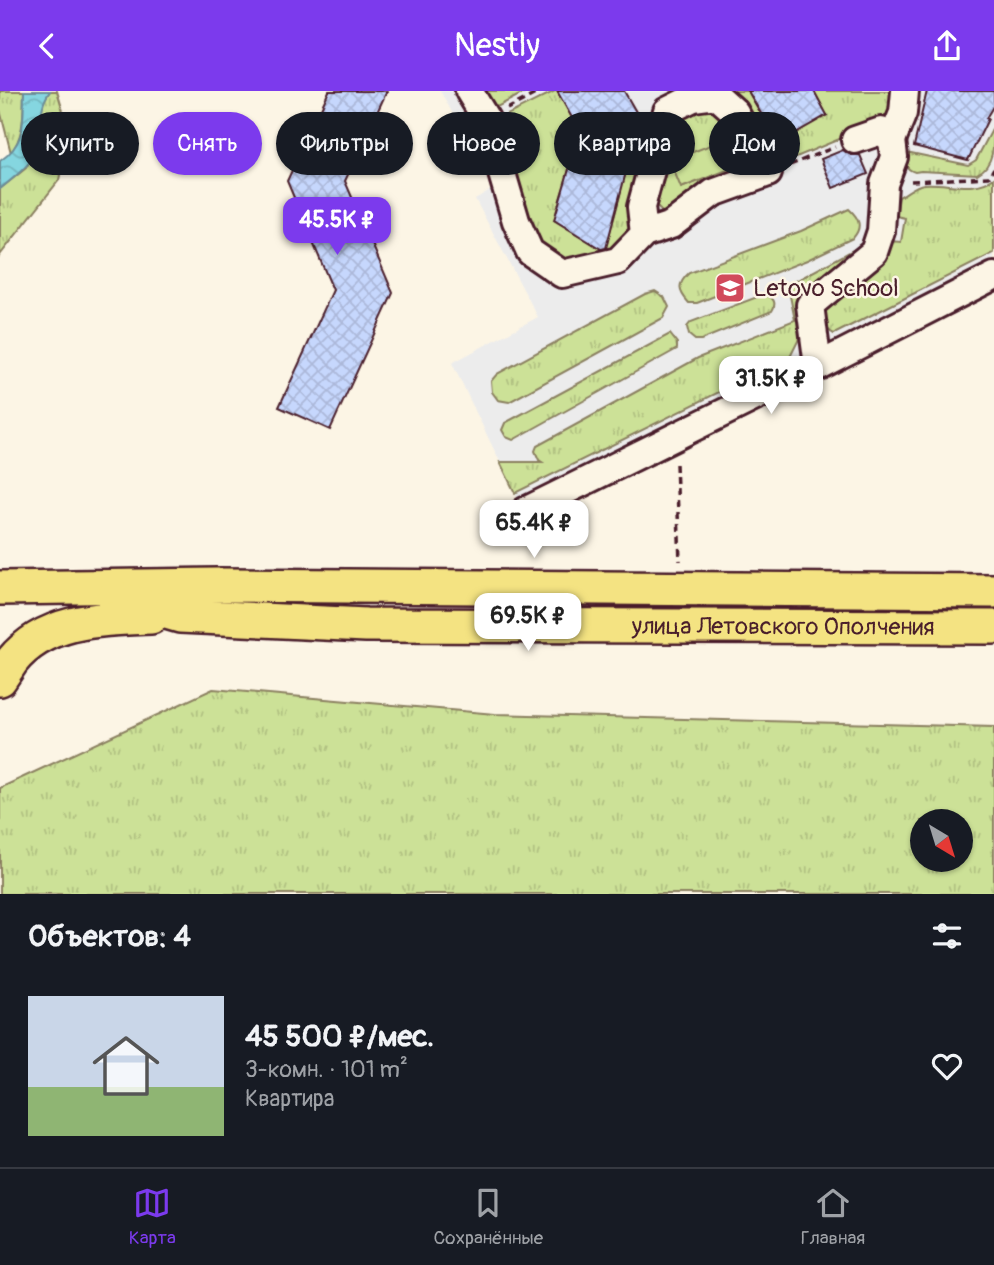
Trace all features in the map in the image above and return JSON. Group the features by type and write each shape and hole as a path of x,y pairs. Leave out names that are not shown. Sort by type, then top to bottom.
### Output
{"main road":[{"name":"улица Летовского Ополчения","path":"0,588 231,585 994,591"},
{"name":"улица Летовского Ополчения","path":"74,586 180,616 366,625 994,627"},
{"path":"0,680 13,660 35,640 62,626 108,619 180,616"}],"street":[{"path":"469,91 482,112"},
{"path":"818,366 810,305 874,252 881,231 884,184 894,157 892,140 903,113 905,91"},
{"path":"644,234 641,207 667,111 693,98 716,95 735,112"},
{"path":"855,140 881,131 892,140"},
{"path":"498,175 509,223 530,252 562,274 618,261 644,234 671,225 710,185 758,175"},
{"path":"525,511 994,276"}],"path":[{"path":"500,112 541,91"},
{"path":"800,161 855,140"},
{"path":"884,184 989,177 994,168"},
{"path":"680,567 676,462 681,433"}],"shaded area":[{"name":"Letovo School","path":"440,91 994,91 994,259 518,499 452,363 538,317 475,199 495,187 488,175 540,175 540,112 452,112"}],"green space":[{"path":"0,91 24,91 21,131 11,153 0,110"},
{"path":"50,91 57,91 63,112 42,112 43,102"},
{"path":"476,91 527,91 493,109"},
{"path":"557,91 569,112 554,112 554,175 567,175 554,220 605,251 625,175 644,175 627,242 573,267 538,251 514,175 540,175 540,112 513,112"},
{"path":"725,91 748,91 760,112 740,112"},
{"path":"814,91 915,91 912,109 800,155 800,130 827,115"},
{"path":"716,102 722,112 709,112 709,156 695,172 695,112 691,112"},
{"path":"994,126 990,160 977,174 915,172 906,164 906,152 968,165 976,160"},
{"path":"709,146 709,175 714,175 681,188 676,175 695,175 695,151"},
{"path":"21,172 21,175 60,175 59,180 0,255 0,189"},
{"path":"659,175 692,175 681,188 702,180 704,187 669,214 663,213 654,204"},
{"path":"713,175 728,175 715,180"},
{"path":"994,178 994,253 834,334 828,329 823,309 887,256 890,241 901,242 905,218 896,216 899,197 924,184 970,186"},
{"path":"849,209 858,223 858,230 853,238 807,260 697,303 689,303 683,295 681,284 689,273 801,231"},
{"path":"868,242 807,290 801,301 798,341 790,357 515,493 500,462 542,462 535,451 537,446 698,358 795,320 789,291 792,283"},
{"path":"655,291 664,297 669,307 663,318 509,402 498,400 492,392 491,381 497,374"},
{"path":"765,294 774,301 772,311 701,340 695,340 689,335 687,327 691,322"},
{"path":"670,334 677,343 677,349 513,440 506,437 502,430 505,423"},
{"path":"213,689 495,714 994,727 994,894 0,894 0,788"}],"water":[{"path":"24,91 50,91 42,112 23,112"},
{"path":"21,133 21,171 0,189 0,161 9,154"}],"building":[{"path":"329,91 387,91 377,112 319,112"},
{"path":"557,91 624,91 636,112 569,112"},
{"path":"748,91 814,91 827,115 800,130 800,112 760,112"},
{"path":"927,91 994,91 994,105 968,160 914,146"},
{"path":"843,150 851,155 860,155 868,174 833,188 821,159"},
{"path":"290,175 348,175 345,181 393,293 330,430 279,407 333,290 287,181"},
{"path":"567,175 625,175 606,248 601,249 554,220"}],"place":[{"name":"Letovo School","path":"730,288"}]}
